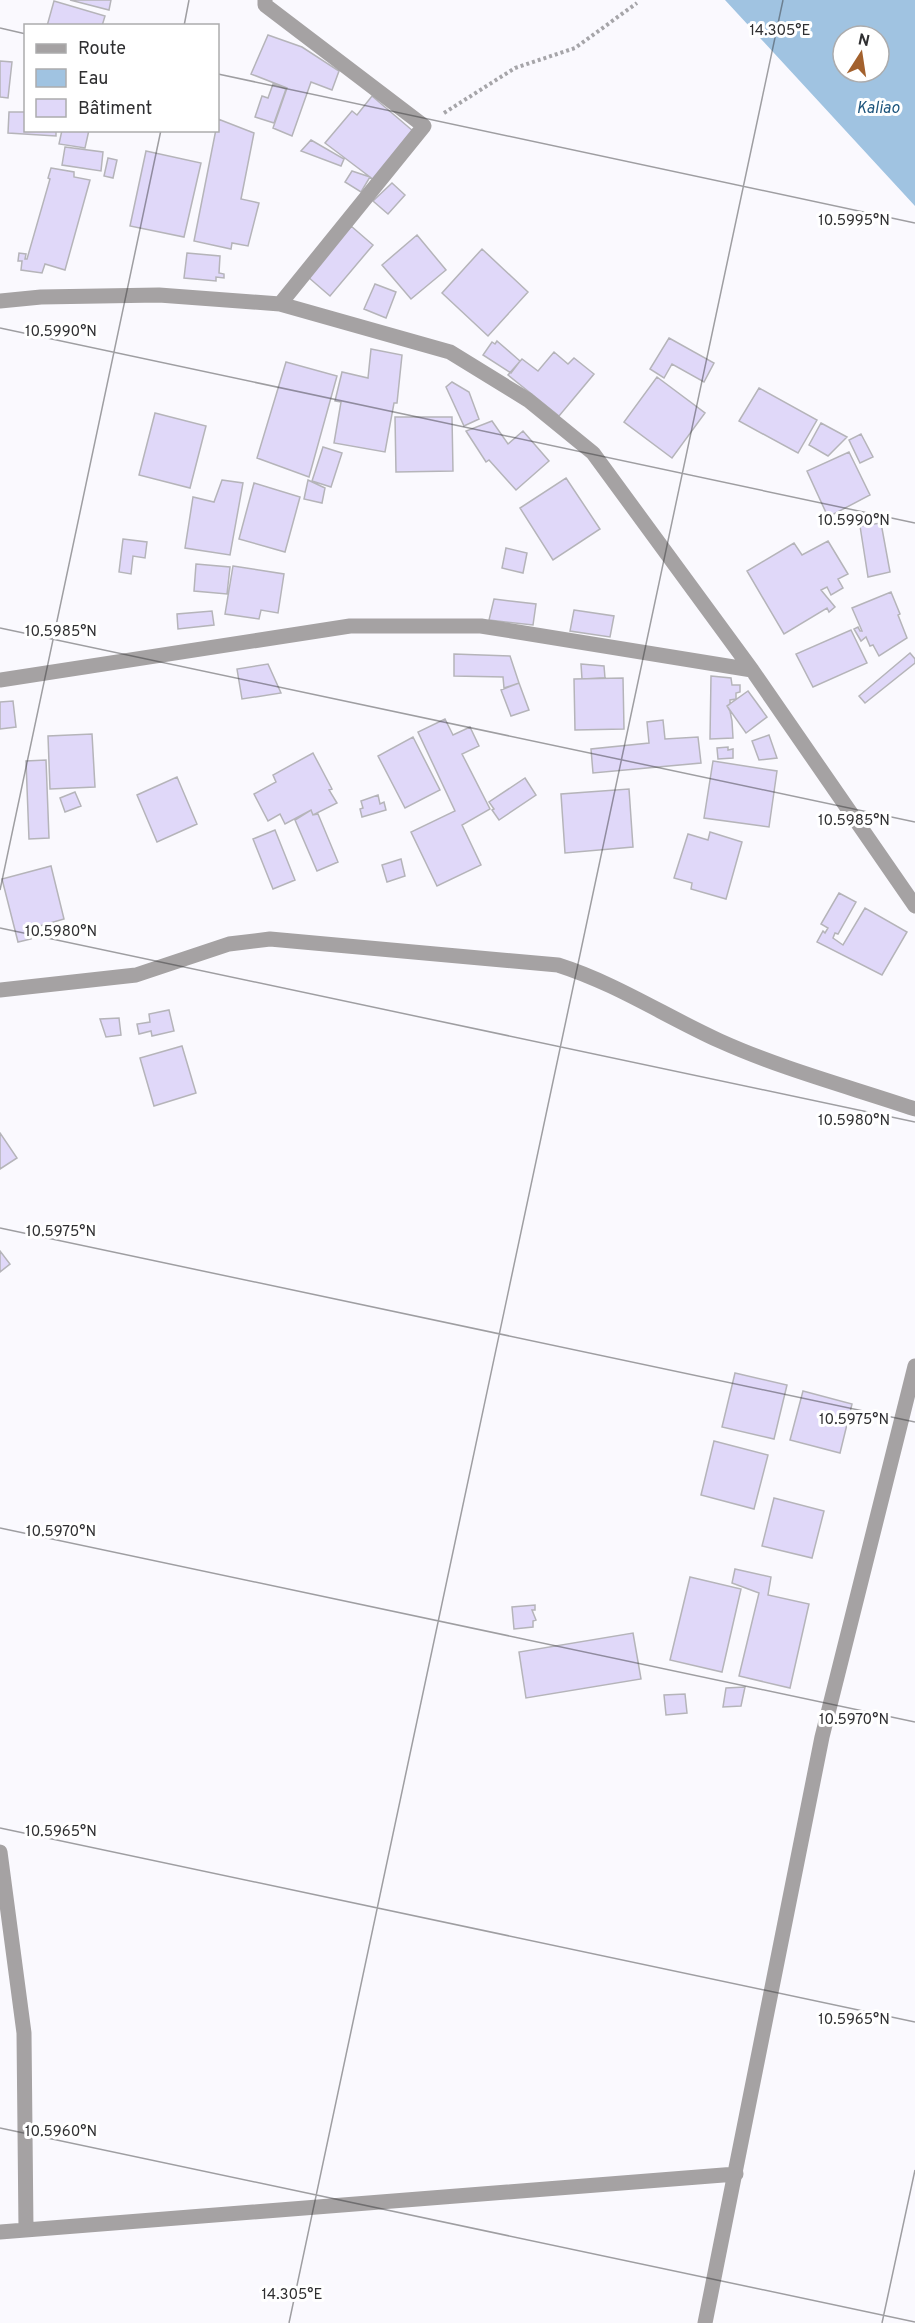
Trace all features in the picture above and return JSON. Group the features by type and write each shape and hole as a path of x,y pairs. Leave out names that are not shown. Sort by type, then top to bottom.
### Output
{"street":[{"path":"265,0 265,5 424,126 280,304"},
{"path":"0,301 41,297 159,295 280,304 450,352 528,400 592,453 752,670 915,906"},
{"path":"0,680 350,626 481,626 752,670"},
{"path":"0,990 136,975 229,944 270,939 558,965 591,976 720,1041 774,1062 915,1109"},
{"path":"705,2323 822,1737 915,1366"},
{"path":"0,1852 24,2033 26,2230"},
{"path":"0,2232 736,2174"}],"path":[{"path":"424,126 515,68 575,48 637,3"}],"water":[{"name":"Kaliao","path":"725,0 915,0 915,206"}],"building":[{"path":"70,0 111,0 109,10"},
{"path":"54,1 105,16 103,24 48,24"},
{"path":"268,35 302,47 339,71 332,90 311,82 292,136 273,128 287,88 251,74"},
{"path":"0,61 12,62 8,98 0,97"},
{"path":"273,84 286,89 274,123 255,117 262,96 268,98"},
{"path":"372,96 413,131 374,180 325,143 352,111 357,115"},
{"path":"9,112 24,112 24,132 56,132 56,136 8,133"},
{"path":"219,119 254,133 241,199 259,203 248,246 232,243 231,249 194,241 215,132 219,132"},
{"path":"62,132 89,132 85,148 59,144"},
{"path":"311,140 344,159 341,166 301,151"},
{"path":"65,147 103,152 101,171 62,165"},
{"path":"146,151 201,163 184,237 130,226"},
{"path":"108,158 117,160 113,178 104,176"},
{"path":"51,168 74,172 74,177 90,180 65,270 45,264 42,273 21,270 22,261 18,261 19,253 26,254 25,259 27,259 50,179 48,178"},
{"path":"352,171 370,177 361,192 345,182"},
{"path":"392,183 405,195 388,214 373,201"},
{"path":"351,226 373,245 330,296 308,277"},
{"path":"417,235 446,270 411,299 382,265"},
{"path":"482,249 528,292 488,336 442,293"},
{"path":"187,253 220,256 219,273 224,274 224,278 216,277 216,281 184,278"},
{"path":"375,284 396,292 386,318 364,309"},
{"path":"669,338 714,363 704,382 672,364 664,378 650,369"},
{"path":"497,341 520,361 511,373 483,355 492,342 495,344"},
{"path":"371,349 402,355 397,403 394,403 385,452 334,443 341,402 335,401 342,372 368,378"},
{"path":"554,352 568,364 574,358 594,374 559,416 508,375 522,359 538,371"},
{"path":"286,362 337,376 309,477 257,458"},
{"path":"657,377 705,413 672,458 624,422"},
{"path":"452,382 469,392 479,419 464,426 446,387"},
{"path":"759,388 817,420 798,453 739,421"},
{"path":"155,413 206,426 190,488 139,475"},
{"path":"395,417 452,417 453,471 396,472"},
{"path":"492,421 508,444 523,431 549,461 516,490 489,460 486,462 466,431"},
{"path":"821,423 847,437 828,456 809,445"},
{"path":"861,434 873,457 860,463 849,440"},
{"path":"323,447 342,453 331,487 312,481"},
{"path":"849,452 870,495 828,517 807,471"},
{"path":"566,478 600,529 553,560 520,508"},
{"path":"222,480 243,483 230,555 185,548 193,497 214,502"},
{"path":"308,480 325,488 322,503 304,499"},
{"path":"254,483 300,497 285,552 239,539"},
{"path":"881,523 890,572 868,577 860,526"},
{"path":"123,539 147,542 145,558 133,556 131,574 119,572"},
{"path":"828,541 848,574 838,579 843,588 831,595 827,587 821,590 835,607 829,612 827,608 784,634 747,571 794,543 802,555"},
{"path":"506,548 527,553 523,573 502,568"},
{"path":"196,564 230,567 227,594 194,591"},
{"path":"233,566 284,574 278,613 261,610 259,619 225,614"},
{"path":"891,592 907,638 879,656 866,637 861,641 854,629 858,627 862,631 852,608"},
{"path":"494,599 536,604 533,625 489,620"},
{"path":"574,610 614,616 610,637 570,631"},
{"path":"212,611 214,625 178,629 177,614"},
{"path":"851,630 867,663 813,687 796,654"},
{"path":"910,653 915,663 865,703 859,696"},
{"path":"454,654 510,656 519,683 504,688 503,677 454,676"},
{"path":"268,664 281,693 242,699 237,669"},
{"path":"581,664 604,666 605,678 582,679"},
{"path":"711,676 731,678 732,685 740,685 740,692 736,693 736,699 730,700 727,706 732,721 733,738 710,739"},
{"path":"623,678 624,729 575,730 574,679"},
{"path":"519,683 529,710 511,716 501,690"},
{"path":"748,691 767,717 746,733 727,706"},
{"path":"13,701 16,727 0,729 0,702"},
{"path":"445,719 453,735 470,727 479,746 462,754 490,809 462,825 481,865 437,886 411,832 455,811 418,732"},
{"path":"663,720 665,739 698,737 701,763 593,773 591,749 649,743 647,722"},
{"path":"92,734 95,787 50,789 48,736"},
{"path":"769,735 777,758 759,760 752,741"},
{"path":"413,737 440,790 405,808 378,756"},
{"path":"728,747 728,750 733,749 733,758 718,759 717,748"},
{"path":"313,753 337,803 313,815 311,810 285,824 280,814 268,821 254,794 276,782 273,775"},
{"path":"46,760 49,838 29,839 26,761"},
{"path":"713,761 777,771 769,827 704,818"},
{"path":"177,777 197,824 157,842 137,795"},
{"path":"525,778 536,795 499,820 489,802"},
{"path":"629,789 633,847 565,853 561,794"},
{"path":"75,792 81,806 65,812 60,798"},
{"path":"378,795 380,804 384,802 386,810 362,817 361,801"},
{"path":"311,810 313,815 318,814 338,862 317,871 295,820"},
{"path":"275,830 295,880 273,889 253,839"},
{"path":"710,832 742,842 726,899 691,889 692,883 674,878 688,834 708,840"},
{"path":"401,859 405,876 387,882 382,865"},
{"path":"51,866 64,919 29,929 31,939 18,942 2,879"},
{"path":"839,893 856,902 838,934 835,933 833,938 843,945 865,908 907,932 882,975 817,942 823,931 825,933 828,928 821,924"},
{"path":"169,1010 174,1031 152,1036 151,1031 139,1034 137,1024 150,1022 149,1014"},
{"path":"119,1018 121,1035 106,1037 100,1019"},
{"path":"182,1046 196,1093 154,1106 140,1058"},
{"path":"0,1133 17,1158 0,1169"},
{"path":"0,1251 10,1264 0,1272"},
{"path":"735,1373 787,1385 774,1439 722,1427"},
{"path":"803,1391 852,1404 840,1453 790,1440"},
{"path":"714,1441 768,1455 754,1509 701,1495"},
{"path":"774,1498 824,1511 812,1558 762,1546"},
{"path":"735,1569 771,1577 768,1595 809,1604 790,1688 739,1676 759,1593 732,1583"},
{"path":"690,1577 741,1589 722,1672 670,1660"},
{"path":"535,1605 535,1610 532,1610 536,1620 533,1621 533,1627 514,1629 512,1607"},
{"path":"633,1633 641,1679 526,1698 519,1652"},
{"path":"745,1687 741,1706 723,1707 726,1688"},
{"path":"685,1694 687,1713 666,1715 664,1695"}]}
